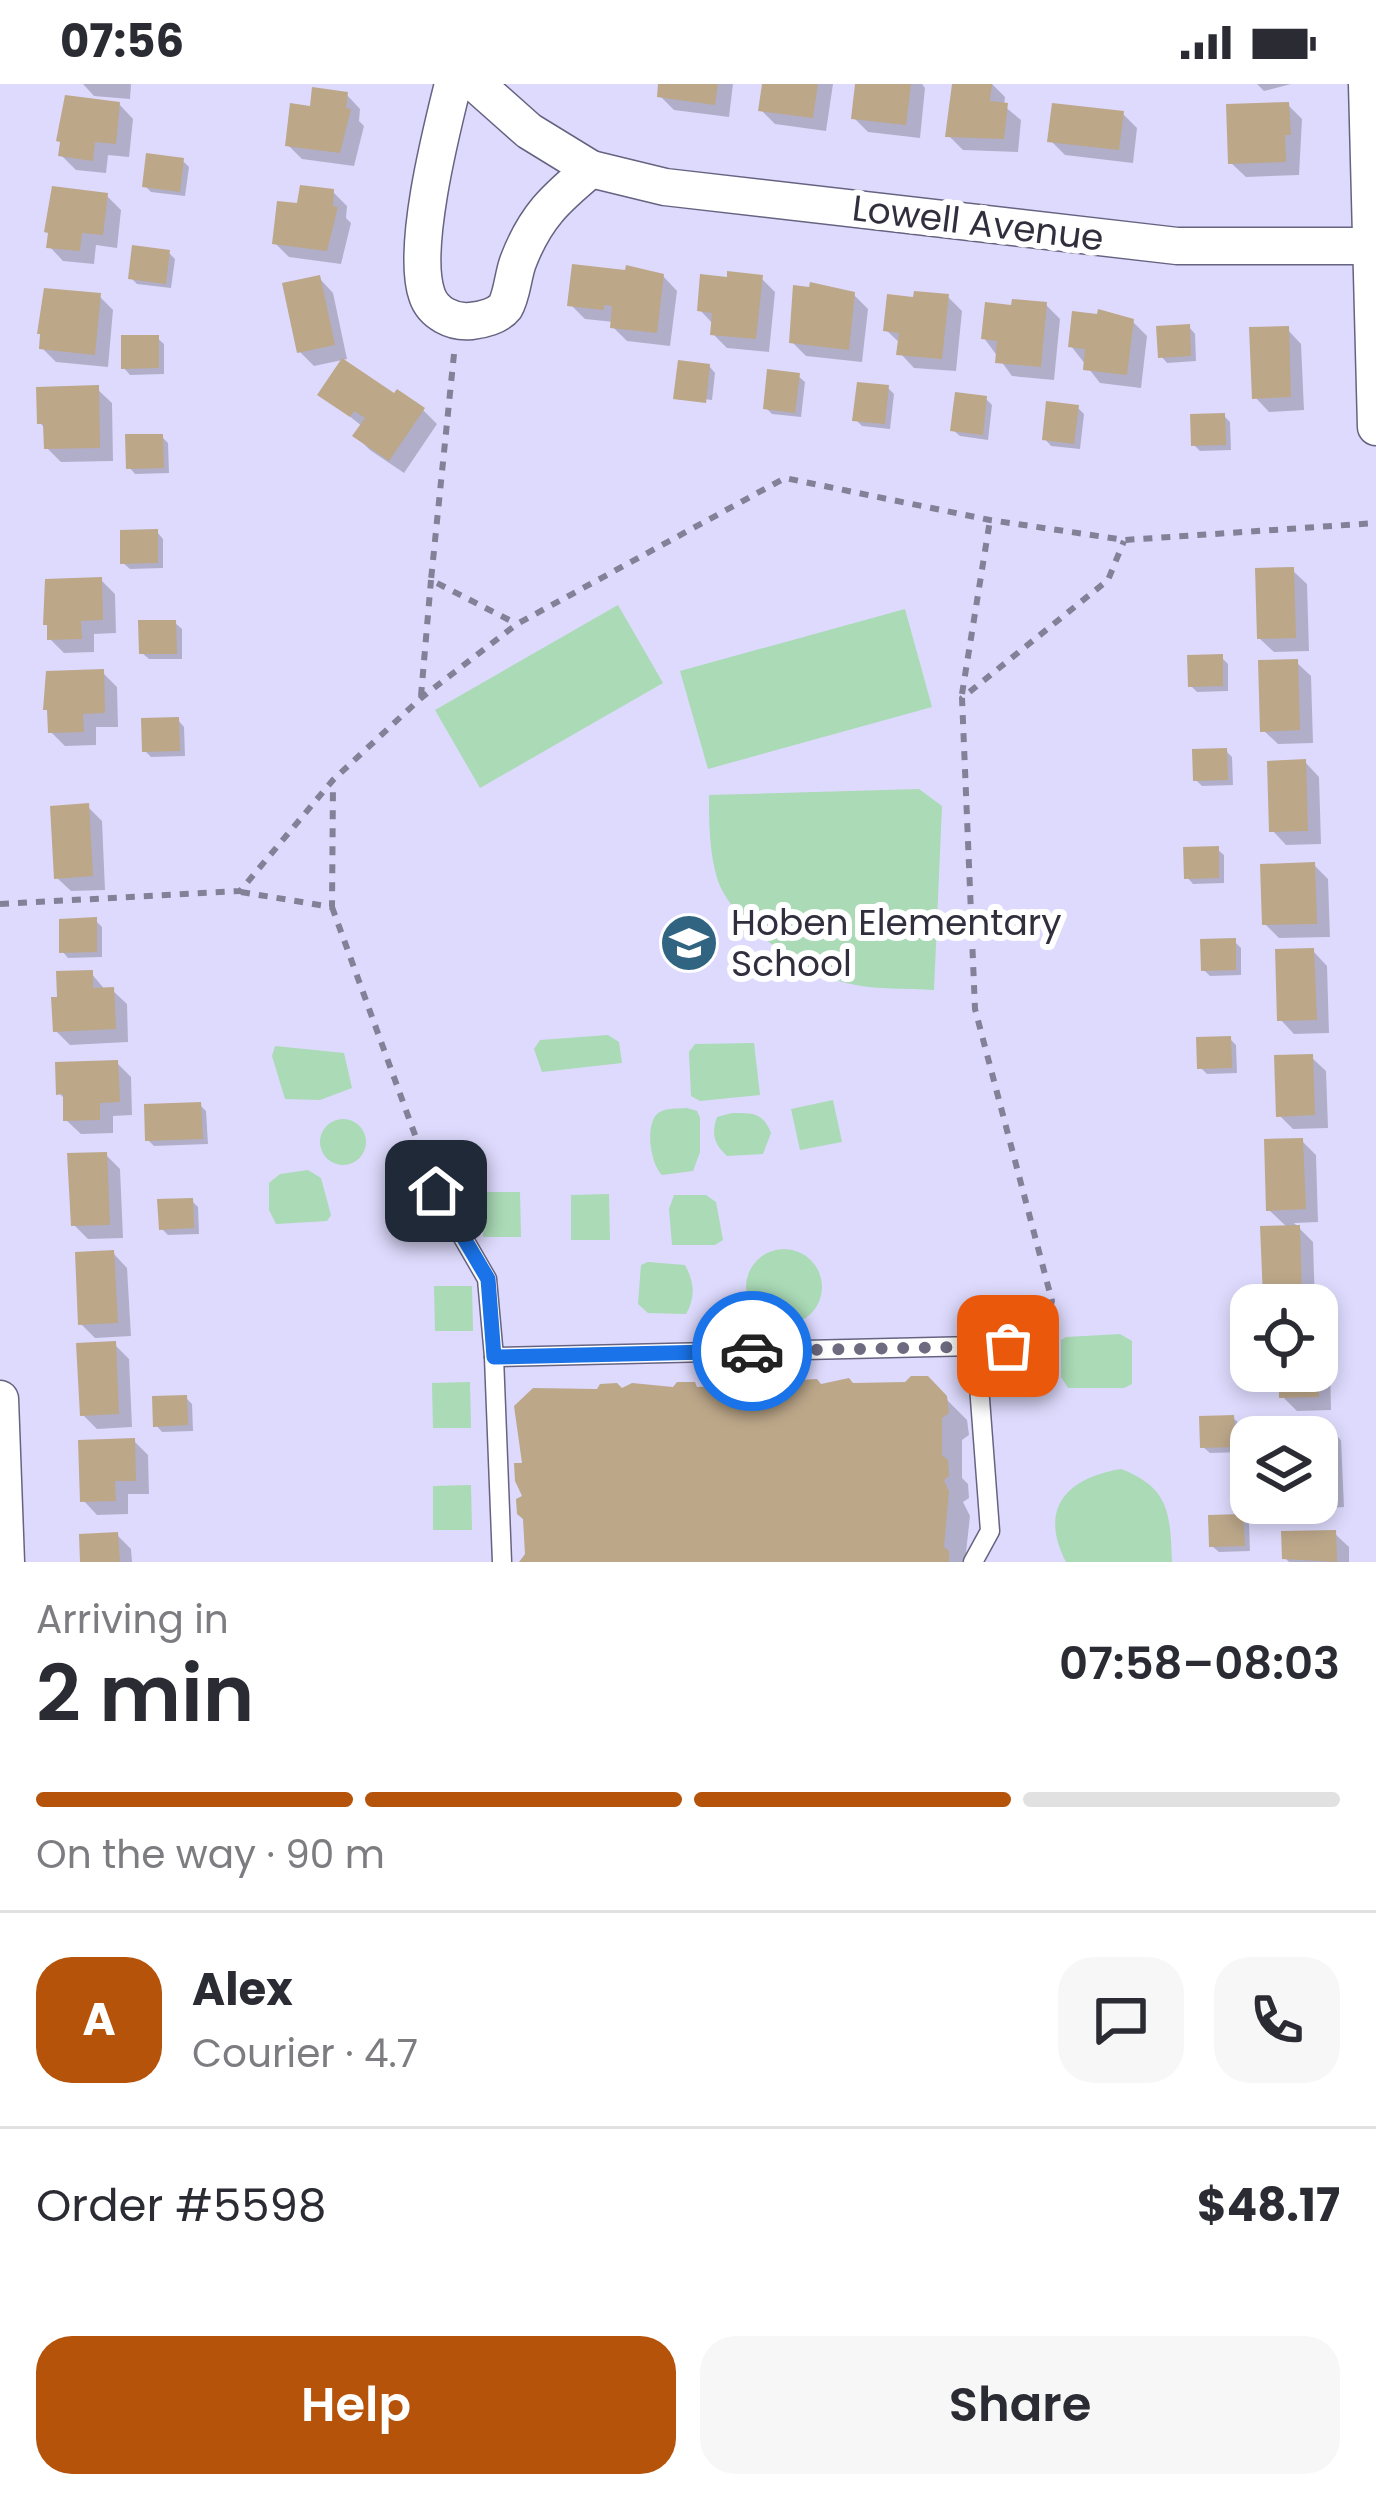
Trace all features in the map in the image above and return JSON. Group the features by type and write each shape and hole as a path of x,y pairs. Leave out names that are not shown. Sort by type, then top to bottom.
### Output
{"street":[{"path":"453,84 439,137 423,254 428,298 437,311 458,321 489,317 505,307 530,229 553,201 591,169"},
{"name":"Lowell Avenue","path":"476,84 529,131 591,169 665,188 1177,246 1369,247"},
{"path":"1367,84 1376,428"},
{"path":"0,1399 6,1562"}],"lane":[{"path":"436,1191 488,1279 502,1562"},
{"path":"973,1562 990,1531 976,1346"},
{"path":"494,1357 1040,1346"}],"path":[{"path":"421,698 458,321"},
{"path":"240,891 333,780 421,698 517,624 785,478 990,520 1125,540 1376,523"},
{"path":"990,520 962,698 975,1009 1052,1301 1040,1346"},
{"path":"962,698 1108,580 1125,540"},
{"path":"431,580 517,624"},
{"path":"333,780 332,907 436,1191"},
{"path":"0,904 240,891 332,907"}],"green space":[{"path":"618,605 663,683 480,788 435,710"},
{"path":"905,609 932,707 708,769 680,671"},
{"path":"919,789 942,806 934,990 861,986 813,970 754,929 725,895 712,857 709,795"},
{"path":"608,1035 619,1042 622,1063 542,1072 534,1049 540,1040"},
{"path":"754,1043 760,1095 700,1101 691,1096 689,1052 695,1044"},
{"path":"275,1046 344,1053 352,1088 320,1100 285,1099 272,1056"},
{"path":"833,1100 842,1142 800,1150 791,1109"},
{"path":"662,1111 697,1111 700,1118 700,1152 693,1171 662,1175 651,1146 653,1121"},
{"path":"751,1114 764,1121 771,1133 763,1154 727,1156 719,1147 714,1134 717,1117"},
{"path":"343,1119 359,1126 366,1142 359,1158 343,1165 327,1158 320,1142 327,1126"},
{"path":"308,1170 321,1178 331,1215 327,1221 276,1224 269,1210 269,1183 280,1174"},
{"path":"482,1192 520,1192 521,1237 483,1237"},
{"path":"609,1194 610,1240 571,1240 571,1195"},
{"path":"674,1195 706,1195 716,1202 723,1240 715,1245 672,1245 669,1209"},
{"path":"784,1249 811,1260 822,1287 811,1314 784,1325 757,1314 746,1287 757,1260"},
{"path":"641,1265 685,1265 693,1289 686,1314 648,1313 638,1304"},
{"path":"434,1286 472,1286 473,1331 435,1331"},
{"path":"1120,1334 1132,1341 1132,1384 1068,1388 1061,1377 1061,1340"},
{"path":"470,1382 471,1428 433,1428 432,1383"},
{"path":"1121,1469 1149,1485 1164,1504 1172,1562 1066,1562 1055,1526 1063,1499 1086,1480"},
{"path":"471,1485 472,1530 433,1530 433,1486"}],"building":[{"path":"658,84 718,84 715,105 657,97"},
{"path":"762,84 818,84 813,118 758,111"},
{"path":"855,84 911,84 906,125 851,119"},
{"path":"952,84 992,84 990,101 1008,103 1004,139 945,137"},
{"path":"312,87 348,92 346,108 351,109 340,153 285,146 290,103 310,106"},
{"path":"65,95 120,102 116,144 95,142 93,161 58,156 60,142 56,141"},
{"path":"1289,102 1291,135 1285,135 1286,162 1228,164 1226,104"},
{"path":"1052,103 1124,111 1119,150 1047,142"},
{"path":"146,153 184,158 180,192 142,187"},
{"path":"300,185 334,189 333,206 338,207 327,251 272,244 277,201 297,203"},
{"path":"52,186 108,193 103,235 82,233 80,251 46,248"},
{"path":"132,245 170,250 166,284 128,279"},
{"path":"572,264 625,270 626,265 664,274 657,333 610,328 612,306 604,305 604,310 567,306"},
{"path":"727,271 763,275 756,339 710,335 712,313 697,311 700,274 727,277"},
{"path":"320,275 335,345 297,353 282,283"},
{"path":"810,282 855,292 849,350 789,343 793,285 809,287"},
{"path":"44,288 101,293 95,355 39,349"},
{"path":"914,291 949,294 942,359 896,355 899,333 883,331 887,294 913,297"},
{"path":"1012,299 1047,302 1041,367 995,363 997,341 981,339 985,302 1011,305"},
{"path":"1098,309 1134,319 1127,375 1083,370 1085,349 1068,347 1072,311 1097,314"},
{"path":"1190,324 1191,356 1158,358 1156,326"},
{"path":"1289,326 1291,397 1252,399 1249,327"},
{"path":"121,335 159,335 159,368 121,369"},
{"path":"342,358 425,408 389,461 352,436 365,418 354,411 350,417 317,395"},
{"path":"678,360 710,364 706,403 673,399"},
{"path":"767,369 800,373 795,413 763,409"},
{"path":"857,382 889,385 885,424 852,421"},
{"path":"99,385 100,448 44,449 43,424 37,424 36,387"},
{"path":"955,392 987,396 983,435 950,431"},
{"path":"1046,401 1079,405 1074,444 1042,440"},
{"path":"1225,413 1226,445 1191,446 1190,414"},
{"path":"125,434 163,434 164,468 126,469"},
{"path":"158,529 158,563 120,564 120,530"},
{"path":"1294,567 1296,638 1257,639 1255,568"},
{"path":"102,577 103,620 81,621 82,639 47,640 45,579"},
{"path":"138,620 176,620 177,654 139,654"},
{"path":"1223,654 1223,686 1188,687 1187,655"},
{"path":"1298,659 1300,730 1260,732 1258,660"},
{"path":"104,669 105,713 83,714 84,732 48,733 47,710 43,710 46,671"},
{"path":"179,717 180,751 142,752 141,718"},
{"path":"1227,748 1228,780 1193,781 1192,749"},
{"path":"1306,759 1308,831 1269,832 1267,761"},
{"path":"89,803 93,876 54,879 50,806"},
{"path":"1219,846 1219,878 1184,879 1183,847"},
{"path":"1315,862 1317,924 1262,925 1260,864"},
{"path":"97,917 97,952 59,953 59,919"},
{"path":"1236,938 1236,970 1201,971 1200,939"},
{"path":"1314,948 1317,1020 1277,1021 1275,949"},
{"path":"93,970 93,988 114,987 116,1029 53,1032 51,997 57,997 56,971"},
{"path":"1231,1036 1232,1068 1197,1069 1196,1037"},
{"path":"1313,1054 1315,1115 1276,1117 1274,1055"},
{"path":"118,1060 120,1102 100,1103 100,1120 63,1121 63,1094 56,1095 55,1062"},
{"path":"201,1102 203,1139 145,1141 144,1104"},
{"path":"1303,1138 1306,1209 1266,1211 1264,1139"},
{"path":"107,1152 110,1225 71,1226 67,1153"},
{"path":"193,1198 194,1228 159,1230 157,1199"},
{"path":"1300,1225 1302,1284 1262,1284 1260,1226"},
{"path":"114,1250 118,1323 78,1325 75,1252"},
{"path":"116,1341 119,1414 80,1416 76,1343"},
{"path":"911,1376 928,1376 947,1396 942,1455 948,1460 944,1547 949,1562 519,1562 525,1554 523,1519 517,1514 516,1499 522,1496 514,1463 522,1463 514,1406 533,1388 597,1389 600,1384 617,1383 622,1388 632,1383 673,1387 677,1382 695,1382 697,1387 734,1381 738,1386 766,1381 797,1385 800,1380 817,1379 821,1384 849,1378 853,1383 905,1382"},
{"path":"1279,1392 1319,1392 1319,1397 1279,1398"},
{"path":"187,1395 188,1425 153,1427 152,1396"},
{"path":"1234,1415 1230,1416 1230,1447 1200,1448 1199,1416"},
{"path":"135,1438 136,1481 115,1481 116,1501 80,1502 78,1440"},
{"path":"1230,1514 1230,1524 1244,1524 1245,1546 1209,1547 1208,1515"},
{"path":"1336,1530 1337,1562 1282,1559 1281,1531"},
{"path":"118,1532 120,1562 80,1562 79,1534"}],"way so far":[{"path":"752,1351 1008,1346"}],"place":[{"name":"Hoben Elementary School","path":"689,943"}],"route":[{"path":"436,1191 488,1279 494,1357 752,1351"}]}
